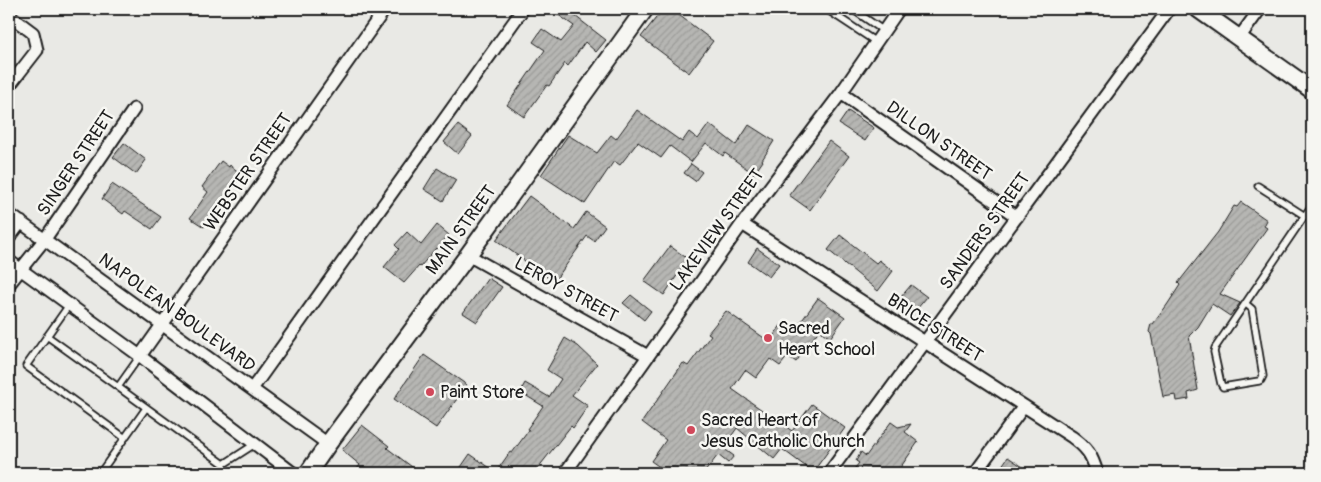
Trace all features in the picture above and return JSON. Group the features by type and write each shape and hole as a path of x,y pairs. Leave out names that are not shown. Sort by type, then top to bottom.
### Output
{"main road":[{"name":"MAIN STREET","path":"308,473 468,255 644,9"},
{"path":"1198,9 1312,90"}],"street":[{"name":"WEBSTER STREET","path":"140,356 385,9"},
{"path":"252,389 523,9"},
{"name":"LAKEVIEW STREET","path":"564,473 742,224 841,93 899,9"},
{"name":"SANDERS STREET","path":"829,473 1170,9"},
{"path":"1239,38 1260,9"},
{"path":"9,15 33,33 37,50 9,86"},
{"name":"DILLON STREET","path":"841,93 1017,217"},
{"name":"SINGER STREET","path":"9,284 45,239 134,109"},
{"name":"NAPOLEAN BOULEVARD","path":"9,214 328,444"},
{"path":"9,238 21,222"},
{"name":"BRICE STREET","path":"742,224 1085,447 1093,460 1097,473"},
{"name":"LEROY STREET","path":"468,255 648,356"},
{"path":"9,261 140,356 293,473"},
{"path":"975,473 1024,406"}],"lane":[{"path":"826,9 876,42"},
{"path":"852,9 884,31"},
{"path":"1258,186 1305,216"},
{"path":"1246,304 1252,309 1263,376 1262,380 1223,387 1214,352 1215,348 1312,205"},
{"path":"69,305 26,366 125,438"},
{"path":"47,336 224,464 255,444"},
{"path":"118,387 140,356"},
{"path":"100,473 146,408"}],"building":[{"path":"550,9 566,9 606,40 596,52 585,42 568,66 565,63 549,86 547,85 524,117 507,105 545,50 533,42 542,29 561,42 574,26"},
{"path":"663,9 671,9 713,41 689,73 641,37"},
{"path":"637,110 682,142 689,132 698,139 709,124 736,145 749,125 774,141 754,174 725,153 723,156 706,143 691,162 670,146 661,158 638,142 620,165 614,161 585,204 541,175 568,135 597,153 611,135 616,139"},
{"path":"848,111 874,128 865,141 839,124"},
{"path":"458,125 472,136 458,154 444,142"},
{"path":"829,141 849,156 810,210 789,195"},
{"path":"124,143 146,160 136,174 113,157"},
{"path":"221,161 229,167 230,165 242,175 230,192 227,200 223,199 204,227 190,218 208,192 202,187"},
{"path":"691,164 702,172 695,181 684,173"},
{"path":"437,168 456,180 443,201 424,189"},
{"path":"112,184 161,217 152,229 125,211 123,214 102,199"},
{"path":"529,196 574,229 586,212 605,226 594,241 587,236 554,282 496,240"},
{"path":"1241,202 1267,220 1264,226 1267,228 1220,294 1240,303 1230,316 1212,304 1198,327 1189,336 1198,390 1188,393 1189,399 1177,401 1176,395 1163,397 1151,334 1149,332 1151,324 1153,324 1167,305 1180,285 1178,283 1218,232 1234,206 1237,207"},
{"path":"437,225 449,235 404,283 384,267 399,249 395,245 407,232 421,245"},
{"path":"840,235 876,263 879,260 893,271 878,291 828,250"},
{"path":"670,246 688,259 664,295 644,281"},
{"path":"757,248 779,264 769,277 748,262"},
{"path":"488,278 502,287 477,322 463,313"},
{"path":"911,285 927,297 911,316 895,304"},
{"path":"631,295 651,311 644,320 623,303"},
{"path":"818,298 845,317 830,338 819,330 796,362 788,356 780,366 770,359 756,378 745,370 732,389 792,431 812,404 845,428 813,472 782,449 774,459 737,428 723,448 734,456 728,463 718,455 704,473 668,473 651,461 666,440 642,422 683,363 688,366 711,335 708,333 726,311 767,340 768,338 771,339 782,324 789,329 790,327 795,330"},
{"path":"565,338 578,346 597,364 572,395 588,406 573,428 571,426 534,473 464,473 459,470 470,454 496,472 510,452 512,453 529,430 527,429 543,406 520,392 525,383 549,397 561,379 547,370"},
{"name":"Paint Store","path":"424,355 467,385 436,428 394,399"},
{"path":"891,422 898,427 911,424 905,432 918,442 900,468 907,473 851,473 859,463 856,461 861,452 866,456"},
{"path":"362,425 389,446 387,448 420,473 354,473 360,465 342,450"},
{"path":"1008,457 1032,473 997,473"}],"place":[{"name":"Sacred Heart School","path":"768,338"},
{"name":"Paint Store","path":"430,392"},
{"name":"Sacred Heart of Jesus Catholic Church","path":"691,430"}]}
